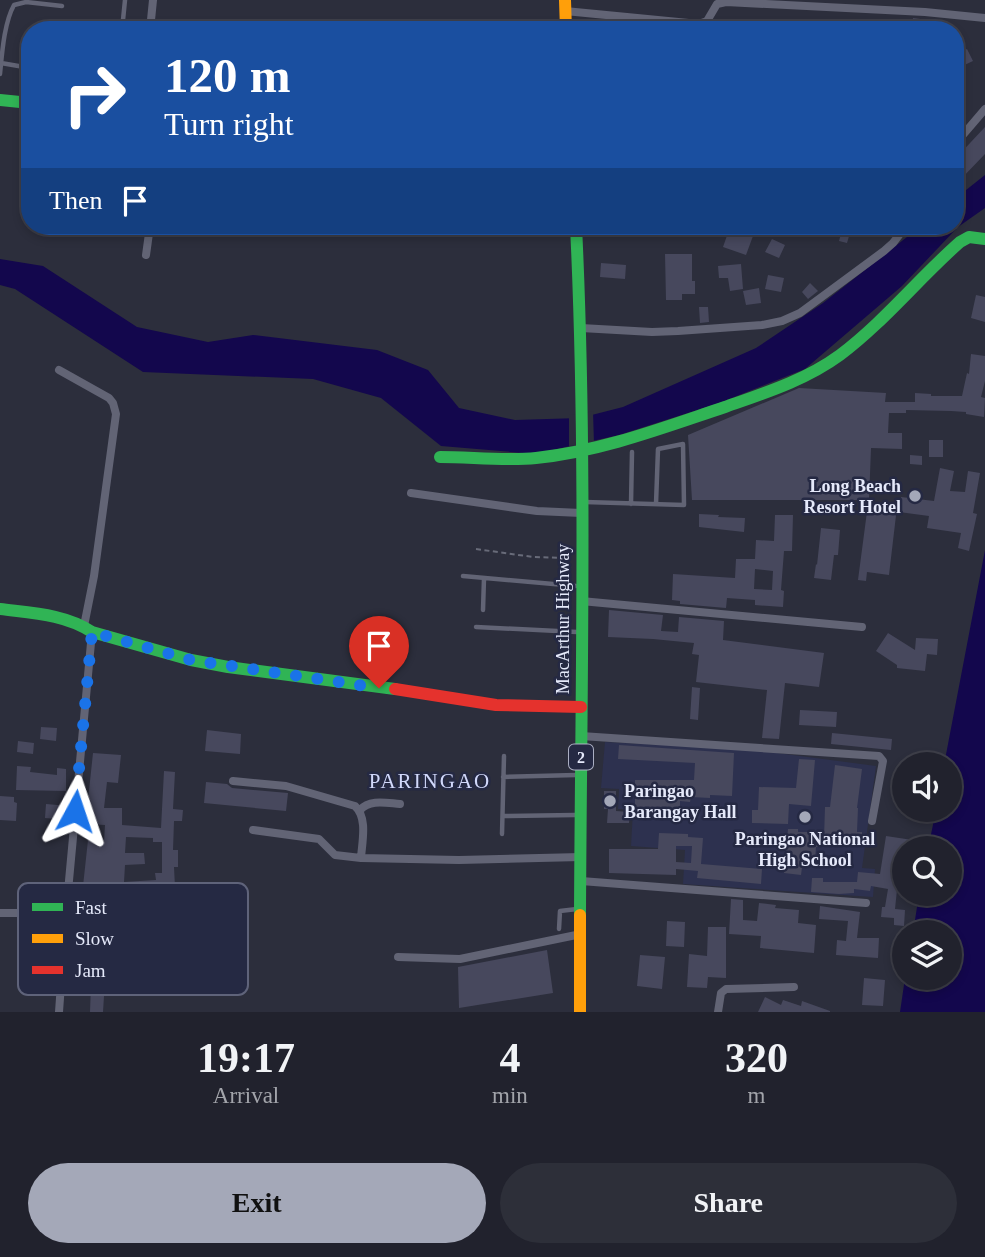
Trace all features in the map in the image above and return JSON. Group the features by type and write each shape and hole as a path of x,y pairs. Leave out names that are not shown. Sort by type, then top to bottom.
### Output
{"main road":[{"path":"0,100 21,102"},
{"name":"MacArthur Highway","path":"576,235 581,328 582,449 580,1012"},
{"path":"440,457 533,458 610,445 779,388 839,355 960,242 969,237 985,239"},
{"path":"0,609 52,617 191,660 228,667 496,705 581,707"}],"street":[{"path":"151,21 153,0"},
{"path":"707,21 717,4 726,2 925,12 985,18"},
{"path":"565,5 678,21"},
{"path":"964,134 985,109"},
{"path":"146,255 149,235"},
{"path":"581,328 652,332 762,325 782,321 800,313 884,251 899,235"},
{"path":"59,370 109,398 116,414 88,629 68,883"},
{"path":"411,493 537,511 581,508"},
{"path":"581,601 862,627"},
{"path":"581,736 879,756 883,761 872,821"},
{"path":"233,781 286,786 355,806 360,810 363,828 361,858"},
{"path":"360,810 370,803 400,804"},
{"path":"253,830 319,839 335,855 361,858 459,860 581,857"},
{"path":"581,881 866,903"},
{"path":"0,913 18,913"},
{"path":"398,957 460,959 581,934"},
{"path":"718,1012 722,993 726,989 794,987"}],"lane":[{"path":"122,21 125,0"},
{"path":"0,75 2,40 13,5 26,2 62,6"},
{"path":"1,63 21,66"},
{"path":"581,508 631,504 684,505 683,444 658,449 656,504"},
{"path":"631,504 632,452"},
{"path":"463,576 581,586"},
{"path":"483,610 485,578"},
{"path":"476,627 581,632"},
{"path":"502,834 504,756"},
{"path":"503,777 581,774"},
{"path":"503,816 573,816 581,813"},
{"path":"559,929 560,911 581,909"}],"path":[{"path":"476,549 533,557 581,559"}],"shaded area":[{"path":"985,175 985,208 964,223 964,192"},
{"path":"910,235 950,235 902,286 805,369 719,403 619,435 535,454 441,446 381,398 313,379 143,372 15,289 0,285 0,259 43,266 137,327 208,342 253,335 377,350 428,370 459,408 515,420 580,418 623,407 756,348 823,303"},
{"path":"985,550 985,1012 900,1012 903,990 962,990 962,920 915,920 917,906 962,906 962,836 931,836 934,822 962,822 962,752 946,752"},
{"path":"605,742 747,749 876,766 862,868 875,869 873,897 683,884 685,850 631,846 633,810 618,809 619,789 601,788"}],"pier":[{"path":"593,411 594,444 569,446 569,415"}],"building":[{"path":"913,18 935,21 913,21"},
{"path":"967,49 973,61 964,65 964,50"},
{"path":"985,127 985,154 964,176 964,149"},
{"path":"727,235 753,236 746,255 723,247"},
{"path":"841,235 849,235 847,243 839,241"},
{"path":"772,239 785,245 779,258 765,252"},
{"path":"665,254 692,254 695,294 682,294 682,300 666,300"},
{"path":"601,263 626,265 625,279 600,277"},
{"path":"741,264 743,289 730,291 728,278 719,278 718,266"},
{"path":"768,275 784,278 781,292 765,289"},
{"path":"810,283 818,291 808,299 802,292"},
{"path":"759,288 761,303 746,305 743,291"},
{"path":"976,295 985,297 985,322 971,318"},
{"path":"699,307 708,307 709,322 700,323"},
{"path":"971,354 985,356 985,381 981,397 985,398 984,417 951,411 906,410 906,413 889,413 888,433 902,433 902,449 871,448 869,500 692,500 688,435 799,388 886,393 885,402 915,402 915,393 962,396 967,373 969,374"},
{"path":"929,440 943,440 943,457 929,457"},
{"path":"910,455 922,456 922,465 910,464"},
{"path":"940,468 954,471 950,491 965,492 968,471 980,473 973,513 977,514 969,551 958,548 961,533 927,528 929,516 899,512 901,497 934,501"},
{"path":"868,504 897,507 889,575 867,572 866,581 858,580"},
{"path":"699,514 745,518 744,532 699,527"},
{"path":"775,515 793,515 792,551 784,551 781,590 784,591 783,607 755,605 755,600 727,598 726,608 680,604 680,601 672,600 673,574 735,578 736,559 755,559 756,540 774,541","holes":["755,569 773,571 772,590 754,589"]},
{"path":"821,528 840,530 838,555 834,555 831,580 814,578"},
{"path":"609,610 663,615 661,631 678,632 679,617 724,621 723,640 824,653 819,687 785,683 779,739 762,738 767,690 696,682 699,655 692,654 694,643 608,637"},
{"path":"888,633 915,650 916,638 938,639 937,655 927,654 925,671 897,668 897,665 876,651"},
{"path":"692,687 700,688 698,720 690,719"},
{"path":"800,710 837,712 836,727 799,725"},
{"path":"41,727 57,728 56,741 40,739"},
{"path":"207,730 241,734 240,754 205,751"},
{"path":"832,733 892,739 891,750 831,744"},
{"path":"18,741 34,743 33,754 17,752"},
{"path":"619,745 734,753 732,796 710,795 710,798 691,797 690,802 680,801 677,817 662,818 661,807 635,807 635,780 694,780 695,763 618,759"},
{"path":"93,753 121,755 118,783 107,782 104,808 122,808 122,825 161,828 164,771 175,772 173,809 183,810 182,821 174,821 173,850 178,850 178,867 174,867 175,883 83,883 88,840 104,842 105,825 86,824 86,821 81,821 82,806 87,807","holes":["126,837 153,838 153,842 162,842 162,873 155,873 156,880 124,882 125,865 145,864 144,853 125,853"]},
{"path":"799,759 815,760 811,806 789,804 788,824 752,823 752,810 758,810 759,787 796,788"},
{"path":"835,765 862,769 857,832 862,832 862,846 847,845 848,838 824,838 825,807 830,807"},
{"path":"17,766 31,767 30,772 57,775 57,768 66,769 66,791 16,790"},
{"path":"206,782 227,784 232,788 288,793 286,811 204,803"},
{"path":"604,791 616,791 616,811 630,812 629,823 607,823 608,809 604,809"},
{"path":"0,796 14,797 14,802 17,803 16,821 0,820"},
{"path":"46,804 69,806 68,820 45,818"},
{"path":"788,829 798,829 798,832 823,832 822,847 816,847 815,861 803,860 801,875 784,873"},
{"path":"659,833 688,834 688,837 703,838 701,864 762,869 761,884 697,878 698,871 676,869 676,875 609,873 609,849 658,849","holes":["676,846 692,846 691,863 676,862"]},
{"path":"886,836 892,837 892,906 905,910 904,920 881,917 888,889 871,886 870,891 854,889 854,893 811,892 812,878 823,878 823,882 857,882 858,872 880,874"},
{"path":"731,899 743,900 743,920 757,921 759,903 776,905 775,908 799,910 798,923 816,925 814,953 760,948 761,936 729,934"},
{"path":"820,906 860,912 857,938 879,938 878,958 836,955 837,940 846,941 848,921 819,919"},
{"path":"667,921 685,922 684,947 666,946"},
{"path":"708,927 726,927 726,978 708,977 707,988 687,987 689,954 707,956"},
{"path":"547,950 553,993 459,1008 458,967"},
{"path":"640,955 665,957 662,989 637,986"},
{"path":"864,978 885,980 883,1006 862,1005"},
{"path":"91,995 104,995 103,1012 90,1012"},
{"path":"765,997 781,1005 783,1000 801,1006 802,1001 830,1012 758,1012"}],"traffic: fast":[{"path":"0,100 21,102"},
{"path":"576,235 582,484 580,915"},
{"path":"440,457 524,459 585,450 655,431 785,385 827,364 856,342 960,242 969,237 985,239"},
{"path":"0,609 71,621 92,632 191,660 395,689"}],"traffic: slow":[{"path":"565,0 566,21"},
{"path":"580,915 580,1012"}],"traffic: jam":[{"path":"395,689 496,705 581,707"}],"place":[{"name":"Long Beach Resort Hotel","path":"915,496"},
{"name":"Paringao Barangay Hall","path":"610,801"},
{"name":"Paringao National High School","path":"805,817"}],"district":[{"name":"PARINGAO","path":"430,781"}],"route":[{"path":"75,811 92,632 191,660 379,688"}]}
